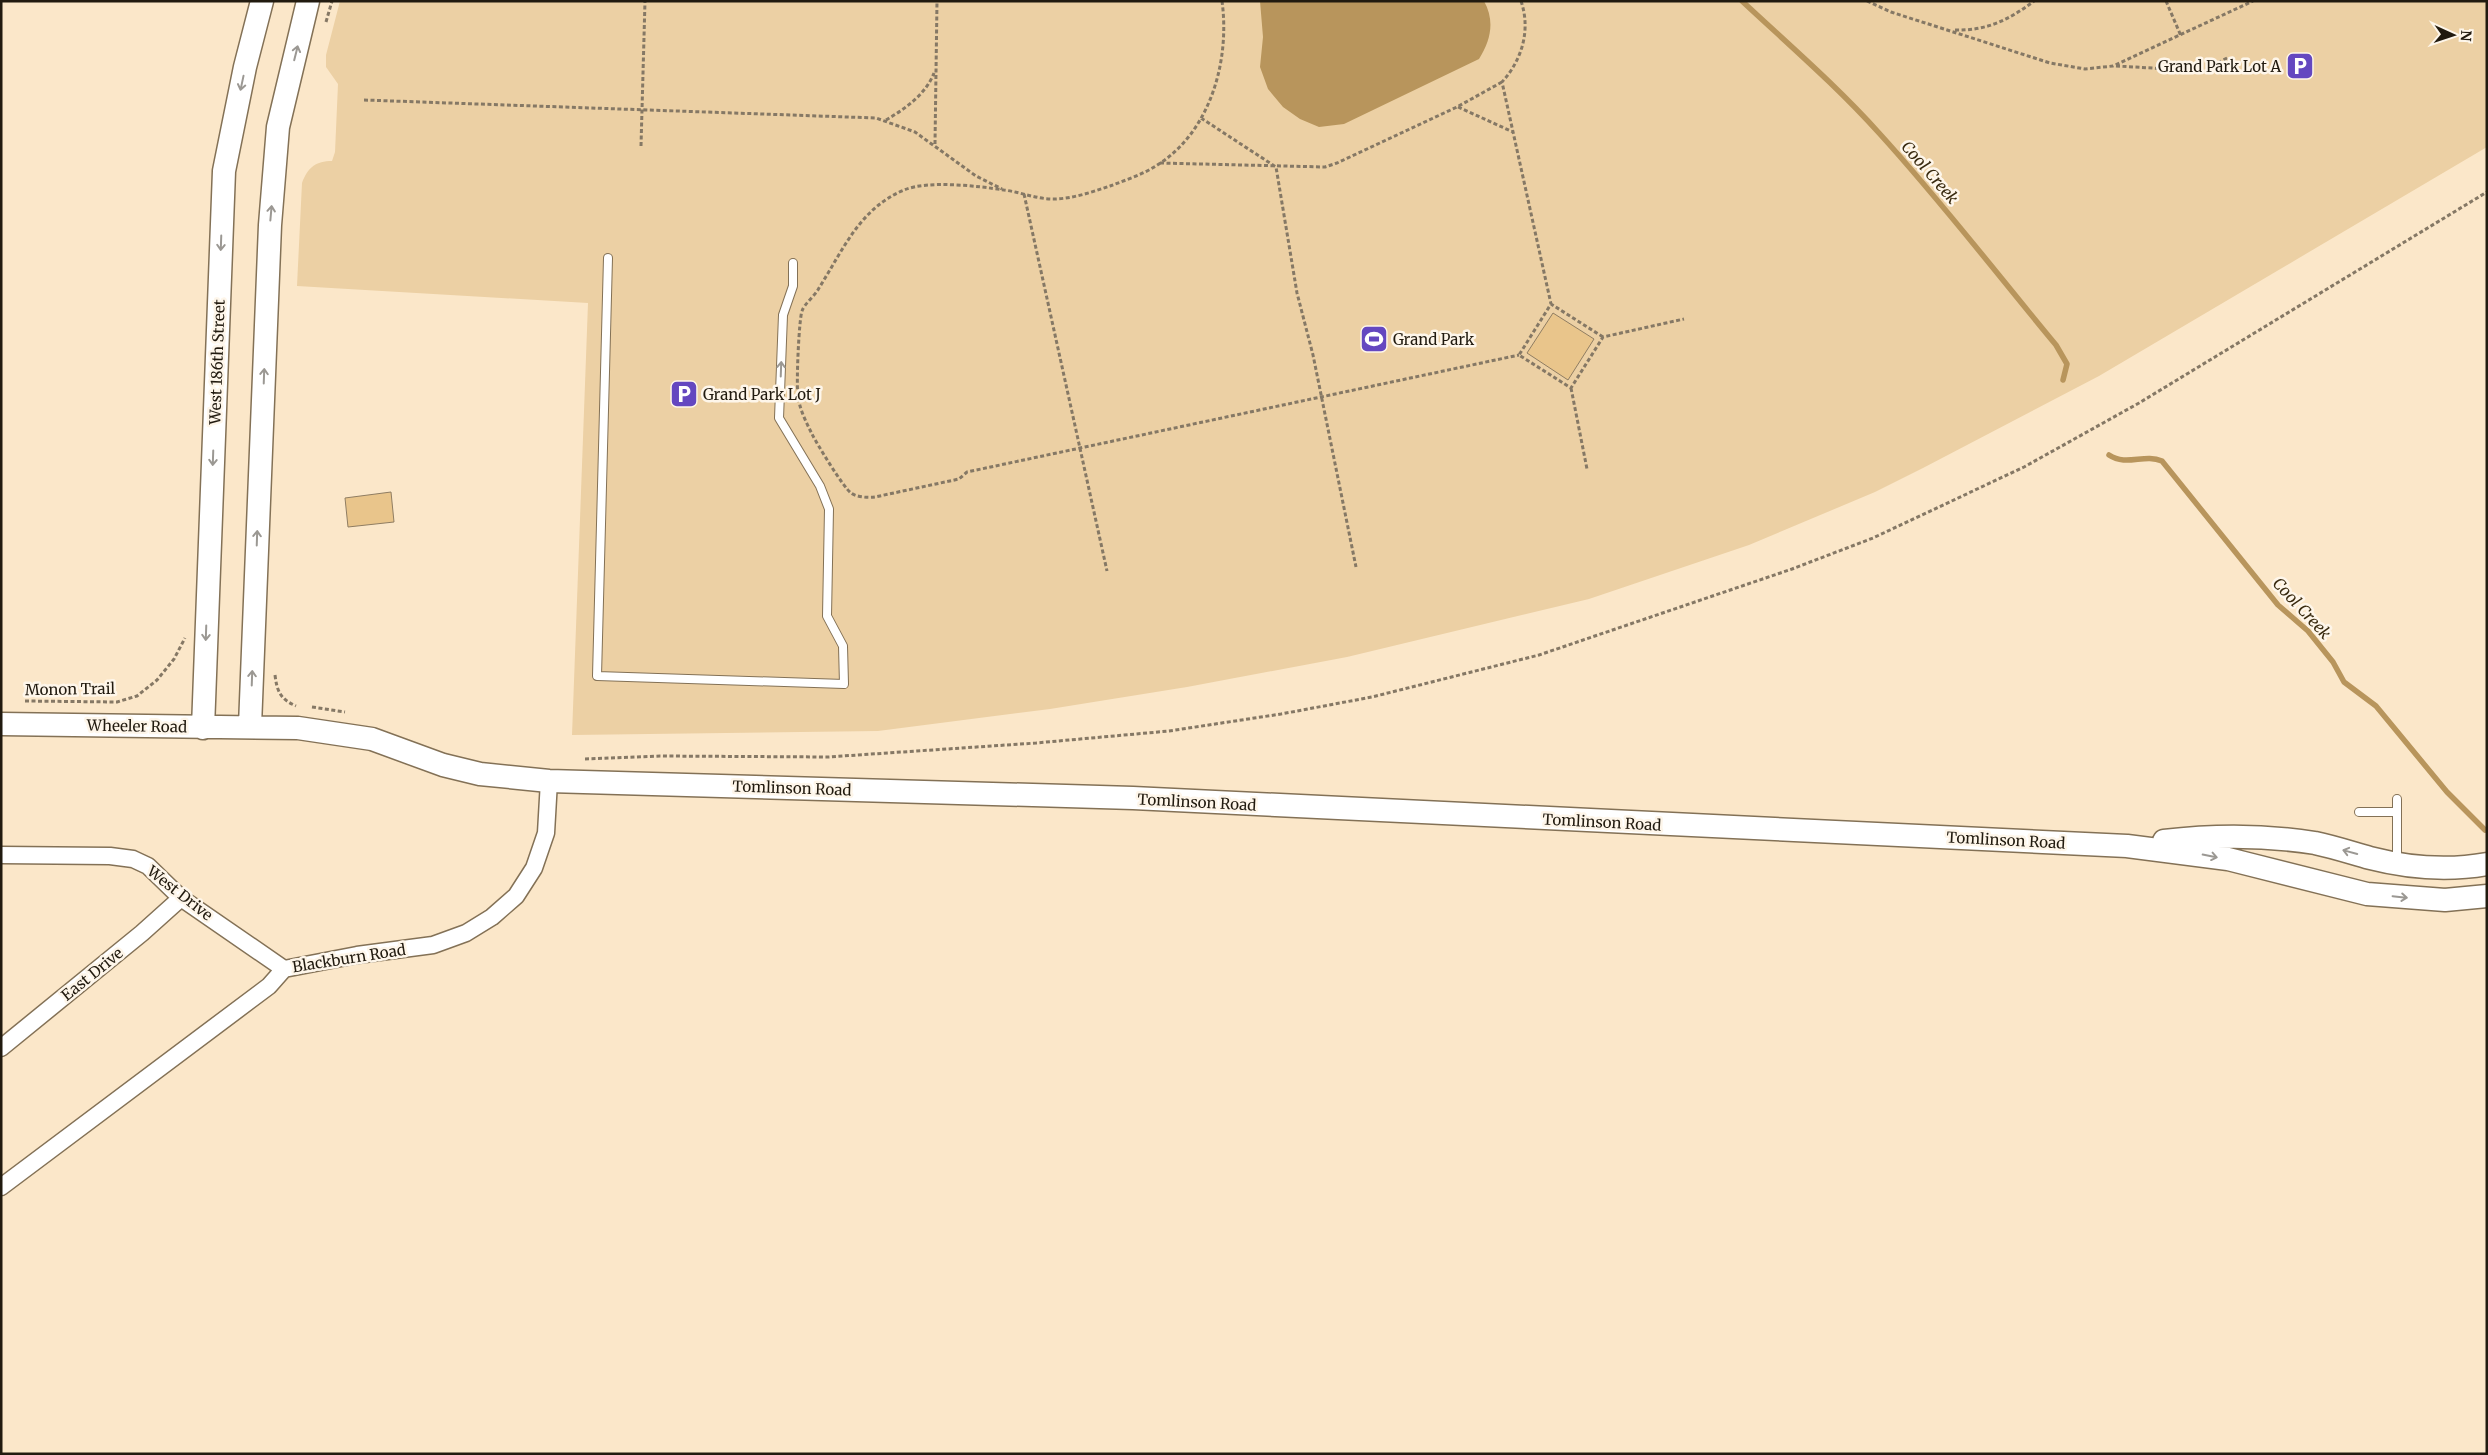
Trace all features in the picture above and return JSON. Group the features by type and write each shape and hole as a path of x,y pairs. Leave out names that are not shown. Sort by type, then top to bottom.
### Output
{"street":[{"name":"West 186th Street","path":"203,728 224,171 245,67 262,1"},
{"path":"250,726 270,224 278,128 308,1"},
{"name":"Wheeler Road","path":"1,724 203,728 274,727"},
{"name":"Tomlinson Road","path":"274,727 352,735 372,739 443,765 480,774 549,781 1133,798 2127,846 2219,858 2367,894 2445,900 2487,896"},
{"name":"Blackburn Road","path":"1,1187 269,986 284,969 357,955 433,945 466,933 492,917 516,896 534,868 546,833 549,781"},
{"name":"Tomlinson Road","path":"2127,846 2214,836 2253,837 2317,844 2397,863 2443,868 2487,864"},
{"name":"West Drive","path":"1,855 110,856 133,859 148,866 181,898 284,969"},
{"name":"East Drive","path":"1,1048 142,933 181,898"}],"lane":[{"path":"608,258 597,676 844,684 842,646 827,616 829,509 820,486 779,418 783,315 793,286 793,263"},
{"path":"2397,799 2397,863"},
{"path":"2359,812 2397,812"}],"path":[{"path":"325,28 332,1"},
{"path":"641,146 645,1"},
{"path":"935,145 937,1"},
{"path":"1222,1 1225,20 1223,53 1213,91 1201,118 1179,146 1160,163 1116,184 1070,198 1047,199 1004,190 931,186 907,188 888,197 858,226 819,289 802,311 798,394 804,417 816,443 851,493 869,498 959,478 967,472 1079,447 1519,355 1570,388"},
{"path":"1160,163 1314,168 1337,163 1457,107 1502,82 1512,71 1520,54 1524,30 1521,1"},
{"path":"1868,1 1891,12 2064,67 2085,69 2113,66 2203,71 2229,57"},
{"path":"1949,30 1978,29 2002,22 2034,1"},
{"path":"2166,1 2181,36"},
{"path":"2113,66 2253,1"},
{"path":"886,120 896,116 920,95 929,84 935,70"},
{"path":"1502,82 1551,304 1519,355"},
{"path":"364,100 642,112 864,117 886,120 915,132 976,176 1004,190"},
{"path":"1457,107 1513,132"},
{"path":"1201,118 1276,167 1297,293 1313,355 1356,567"},
{"path":"580,760 660,756 828,757 1036,743 1169,731 1281,714 1372,697 1539,655 1792,569 1873,538 2024,467 2139,403 2487,192"},
{"path":"1024,194 1107,571"},
{"path":"1551,304 1603,337 1684,320"},
{"path":"1587,469 1570,388 1603,337"},
{"name":"Monon Trail","path":"21,701 117,702 138,696 157,680 174,659 187,630"}],"shaded area":[{"name":"Grand Park","path":"340,1 2487,1 2487,147 2099,376 1923,468 1875,492 1749,545 1589,599 1347,657 1187,687 1050,709 878,731 572,735 588,303 297,286 302,183 313,166 321,162 332,161 335,152 338,84 326,67 326,55"},
{"path":"1260,1 1484,1 1490,16 1489,38 1479,59 1344,124 1319,127 1300,119 1283,107 1268,89 1260,67 1263,37"}],"building":[{"path":"1553,313 1594,339 1568,380 1527,353"},
{"path":"391,492 394,522 348,527 345,498"}],"waterway":[{"name":"Cool Creek","path":"1742,1 1846,99 1925,185 2056,345 2067,364 2063,380"},
{"name":"Cool Creek","path":"2109,455 2122,460 2149,458 2162,461 2278,605 2308,631 2333,662 2344,682 2376,706 2447,792 2485,830"}],"place":[{"name":"Grand Park Lot A","path":"2300,66"},
{"name":"Grand Park","path":"1374,339"},
{"name":"Grand Park Lot J","path":"684,394"}]}
